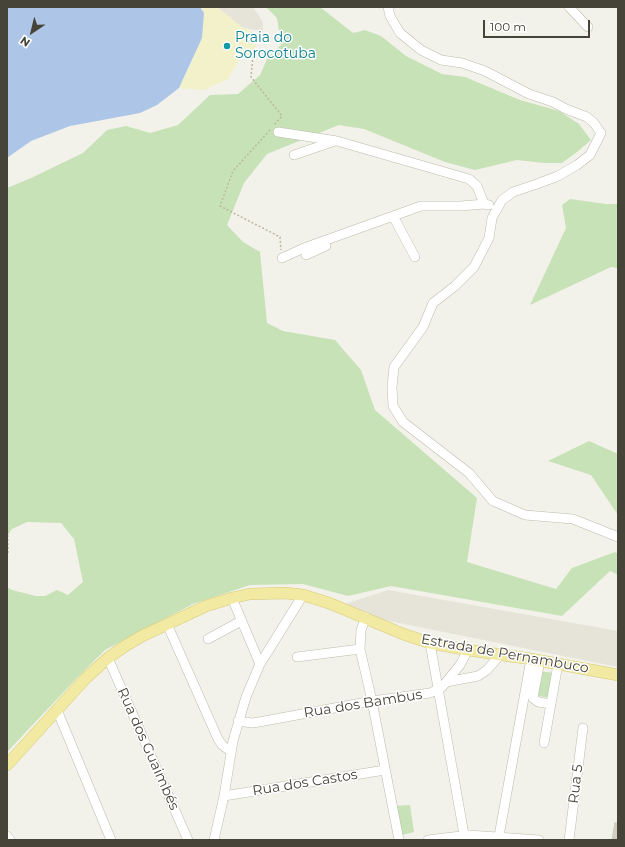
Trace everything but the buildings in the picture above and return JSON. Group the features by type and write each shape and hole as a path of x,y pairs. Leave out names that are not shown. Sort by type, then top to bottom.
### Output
{"main road":[{"name":"Estrada de Pernambuco","path":"7,765 86,678 108,658 125,646 206,606 232,598 268,592 303,595 329,603 366,617 403,634 430,643 618,675"}],"street":[{"path":"388,7 390,16 400,34 421,50 441,60 462,63 485,71 529,94 553,102 586,117 594,123 601,133 590,155 577,166 558,176 513,192 502,200 496,208 492,218 490,238 474,267 455,286 433,303 423,327 394,367 392,387 393,406 403,422 469,473 493,501 525,514 572,519 618,537"},
{"path":"568,7 588,27"},
{"path":"278,132 337,141 469,179 477,186 484,204"},
{"path":"294,154 337,141"},
{"path":"309,251 421,206 461,206 484,204 496,208"},
{"path":"393,216 415,257"},
{"path":"282,258 309,251 342,238"},
{"path":"214,840 224,796 230,751 238,721 260,664 303,595"},
{"path":"232,598 260,664"},
{"path":"366,617 361,630 360,650 372,701 399,840"},
{"path":"208,639 241,621"},
{"path":"167,624 218,739 222,745 230,751"},
{"path":"430,643 465,838"},
{"path":"297,657 360,650"},
{"name":"Rua dos Bambus","path":"238,721 252,723 259,722 372,701 430,693 438,690 446,682 460,665 468,650"},
{"path":"446,682 478,676 487,670 500,655"},
{"name":"Rua dos Guaimbés","path":"108,658 188,840"},
{"path":"535,660 533,698 538,702 550,704"},
{"path":"499,836 535,660"},
{"path":"544,743 558,664"},
{"path":"57,710 111,840"},
{"name":"Rua 5","path":"569,840 583,728"},
{"name":"Rua dos Castos","path":"224,796 385,770"},
{"path":"7,836 10,840"},
{"path":"428,840 499,836 539,840"}],"path":[{"path":"253,56 251,78 282,116 233,171 220,206 280,237 282,258"},
{"path":"7,503 7,555"}],"shaded area":[{"path":"217,7 253,7 263,22 263,31 243,28"},
{"path":"266,7 320,7 353,33 365,30 381,36 406,56 442,74 465,77 520,100 559,111 579,124 591,140 562,163 517,160 475,170 445,162 364,129 339,125 267,154 244,183 227,225 243,242 260,252 267,323 283,331 335,340 361,370 375,410 477,498 467,562 556,589 572,568 615,552 618,554 618,575 610,571 562,616 391,586 348,596 303,584 250,585 193,604 105,650 7,752 7,587 12,590 36,596 45,596 57,590 68,595 83,582 74,539 61,523 27,522 12,529 7,536 7,188 83,153 107,130 126,126 150,133 178,125 210,95 238,94 260,75 268,57 281,45 277,18"},
{"path":"570,199 606,204 618,204 618,268 611,267 530,305 566,228 562,205"},
{"path":"589,441 618,454 618,515 591,475 548,461"},
{"path":"388,590 618,631 618,667 384,620 345,604"},
{"path":"538,671 554,673 549,698 535,695"},
{"path":"410,805 414,832 398,836 393,806"}],"sand":[{"name":"Praia do Sorocotuba","path":"200,7 217,7 243,28 258,35 253,56 243,54 228,79 204,90 179,88 192,62 204,13"}],"water":[{"path":"7,7 200,7 204,13 202,38 179,88 157,105 140,113 70,126 31,141 7,158"}],"place":[{"name":"Praia do Sorocotuba","path":"227,46"}]}
